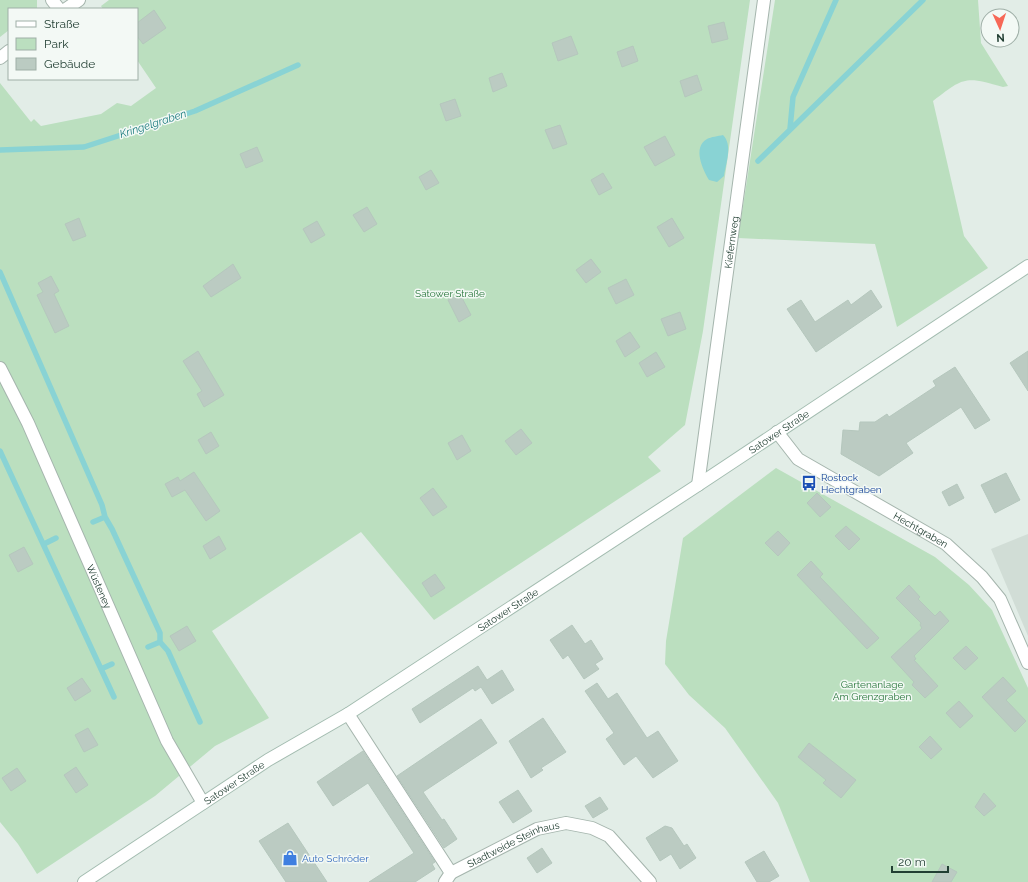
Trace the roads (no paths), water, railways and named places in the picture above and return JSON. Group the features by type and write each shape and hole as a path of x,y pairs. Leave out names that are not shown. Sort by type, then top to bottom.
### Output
{"street":[{"path":"52,0 58,8"},
{"path":"67,8 79,0"},
{"name":"Kiefernweg","path":"698,485 764,0"},
{"path":"0,58 8,52"},
{"name":"Satower Straße","path":"84,882 300,740 348,714 698,485 1028,266"},
{"name":"Wüsteney","path":"0,368 28,423 167,741 203,803"},
{"name":"Hechtgraben","path":"777,432 798,459 946,544 982,577 1000,599 1028,663"},
{"name":"Stadtweide Steinhaus","path":"348,714 448,878 537,829 566,823 592,828 609,836 650,882"}],"water":[{"path":"723,135 728,144 728,154 724,176 717,182 709,180 702,165 699,153 700,147 707,139"}],"waterway":[{"path":"790,129 793,97 836,0"},
{"path":"758,161 923,0"},
{"name":"Kringelgraben","path":"0,150 84,147 195,111 298,65"},
{"path":"0,272 102,505 105,517 160,633 160,642 168,651 200,722"},
{"path":"0,451 114,697"},
{"path":"93,522 105,517"},
{"path":"44,544 56,538"},
{"path":"148,647 160,642"},
{"path":"101,669 112,664"}],"place":[{"name":"Rostock Hechtgraben","path":"809,483"},
{"name":"Auto Schröder","path":"290,858"}],"park label":[{"name":"Gartenanlage Am Grenzgraben","path":"872,690"}]}
